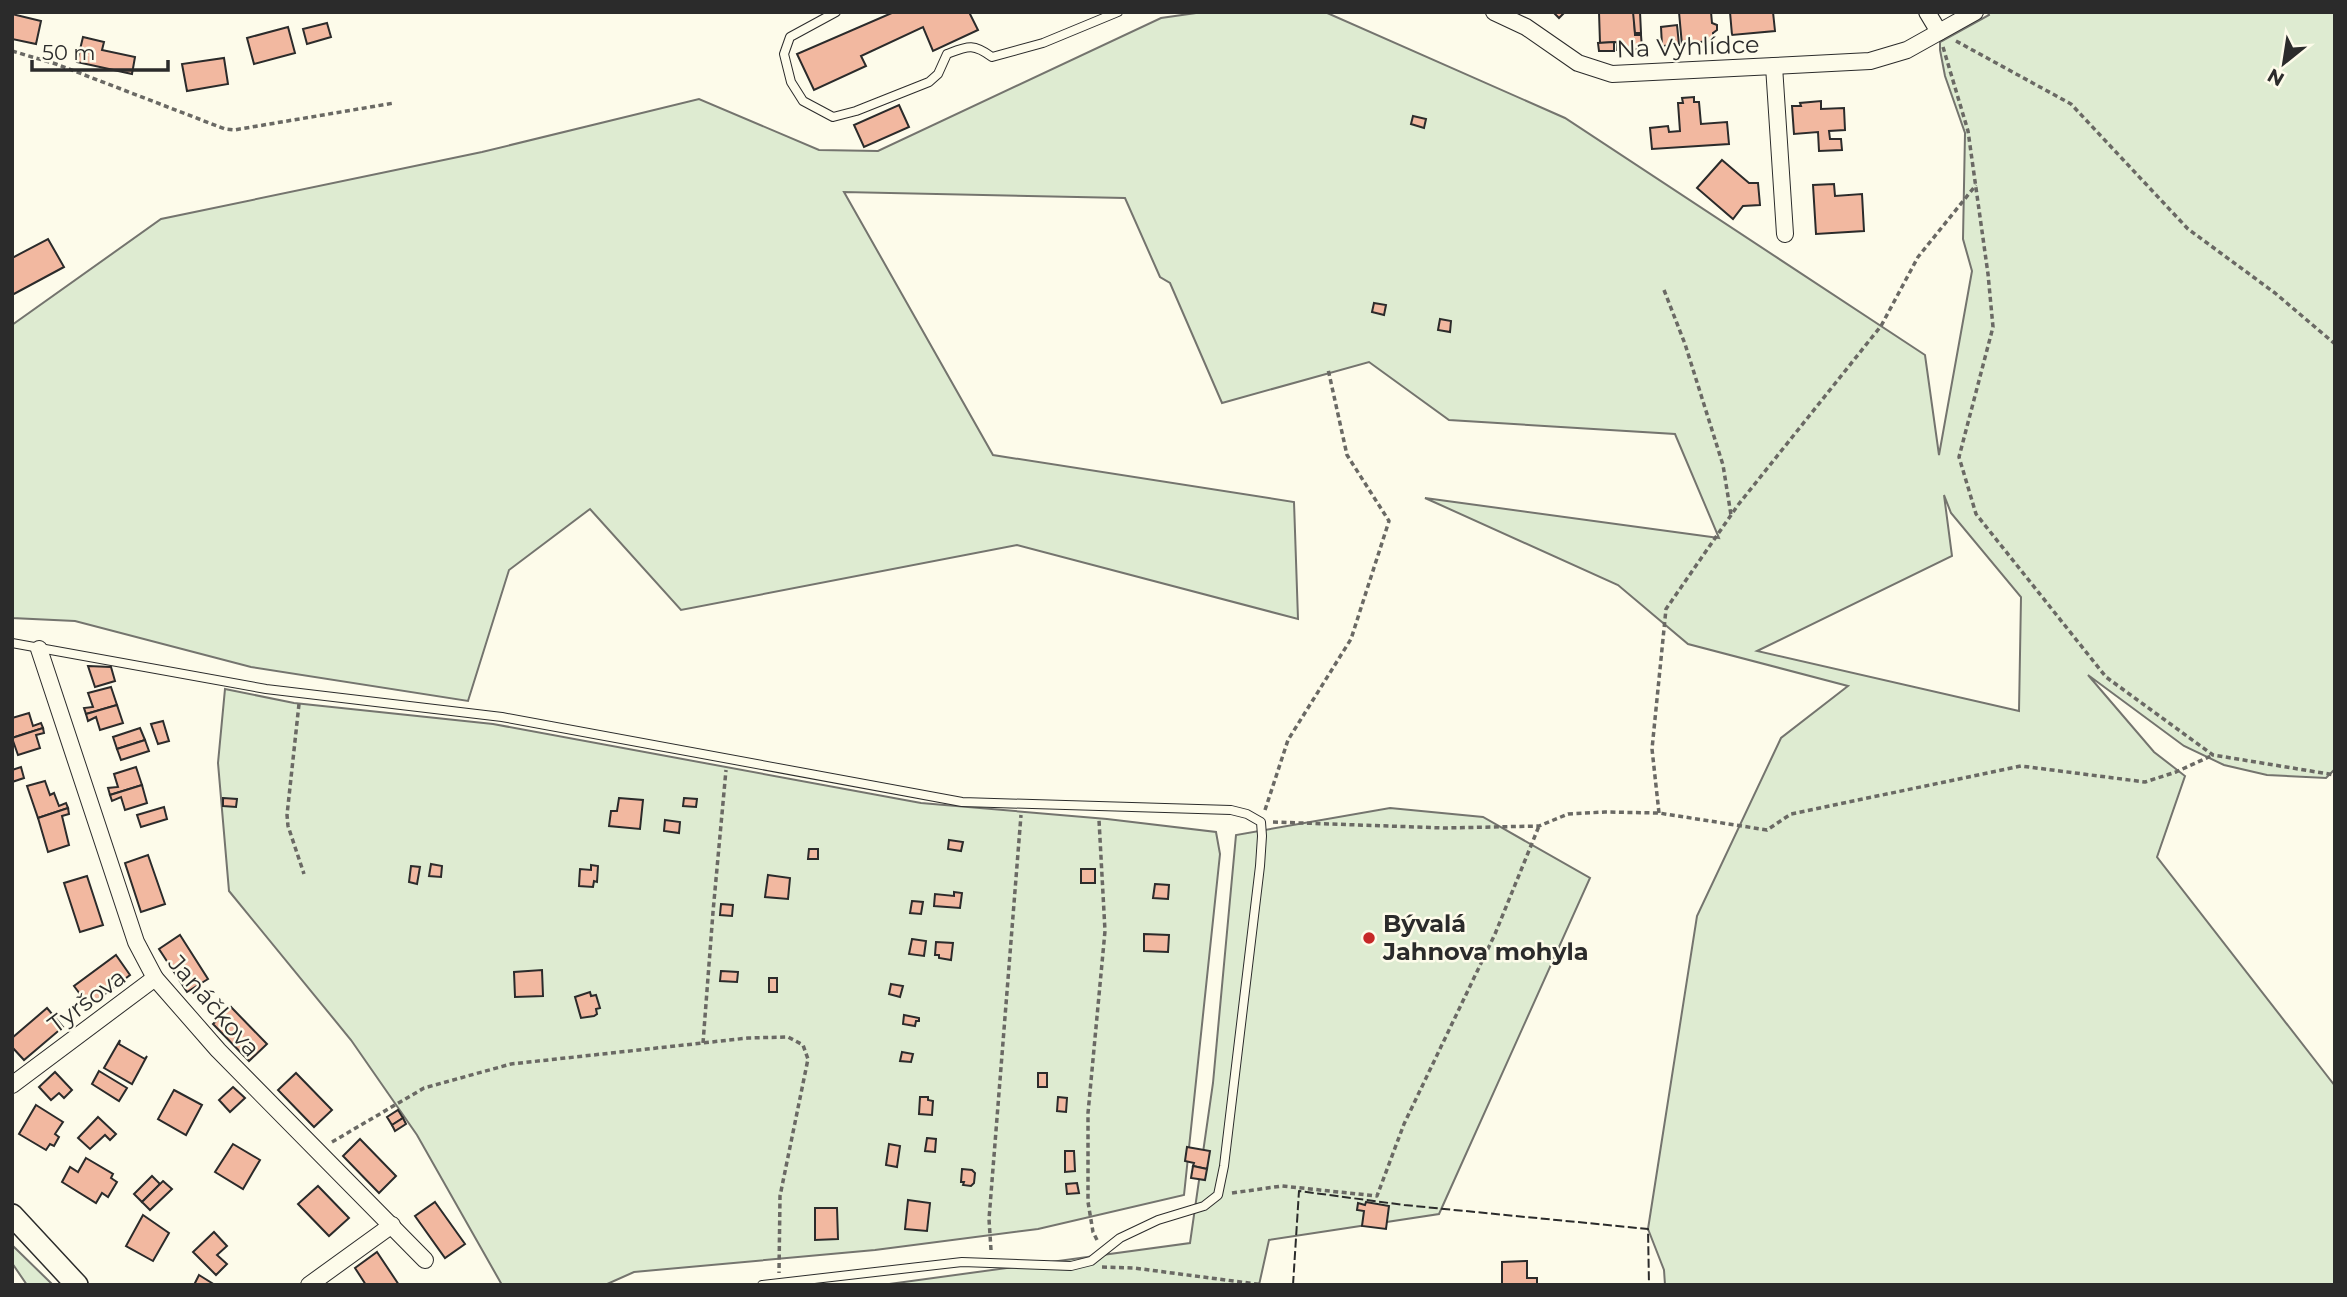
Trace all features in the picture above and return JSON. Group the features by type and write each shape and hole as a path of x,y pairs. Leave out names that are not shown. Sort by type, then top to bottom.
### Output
{"street":[{"name":"Na Vyhlídce","path":"1494,12 1526,27 1578,63 1612,74 1774,66 1785,234"},
{"path":"1927,12 1939,32"},
{"path":"1774,66 1870,61 1907,50 1975,12"},
{"name":"Janáčkova","path":"39,649 136,942 155,978 218,1050 425,1261"},
{"name":"Tyršova","path":"12,1085 155,978"},
{"path":"12,1215 78,1285"},
{"path":"309,1285 392,1225"}],"lane":[{"path":"836,12 790,37 784,54 791,82 803,101 833,117 856,111 929,82 938,74 947,54 968,46 979,47 992,57 1043,43 1118,12"},
{"path":"12,643 266,689 502,717 962,802 1231,810 1247,814 1261,822 1260,866 1224,1166 1218,1195 1204,1206 1158,1220 1120,1238 1091,1261 1071,1266 962,1262 762,1285"}],"path":[{"path":"1939,32 1968,131 1993,327 1959,457 1976,514 2106,677 2213,755 2335,775"},
{"path":"1939,32 2071,104 2188,229 2275,293 2335,344"},
{"path":"12,51 57,64 234,131 394,103"},
{"path":"1659,813 1652,748 1667,609 1731,514 1881,326 1918,257 1976,185"},
{"path":"1664,290 1685,344 1723,465 1731,514"},
{"path":"1328,369 1346,455 1389,521 1351,639 1288,740 1261,822 1445,828 1539,826 1568,814 1605,812 1659,813 1767,831 1791,814 2021,766 2145,782 2176,772 2213,755"},
{"path":"301,693 287,815 304,874"},
{"path":"703,1043 727,759"},
{"path":"992,1263 989,1219 1022,804"},
{"path":"1098,806 1105,931 1088,1113 1088,1189 1093,1232 1102,1251"},
{"path":"1218,1195 1282,1186 1377,1196 1404,1124 1494,934 1539,826"},
{"path":"316,1151 424,1088 511,1064 748,1038 788,1037 803,1045 808,1059 780,1196 778,1282"},
{"path":"1079,1264 1134,1268 1264,1285"}],"green space":[{"path":"1203,12 1325,12 1565,118 1925,355 1939,455 1972,271 1963,239 1965,133 1945,76 1940,42 1989,15 1988,12 2335,12 2335,769 2326,778 2267,775 2224,765 2184,746 2088,675 2154,752 2185,776 2157,857 2335,1086 2335,1285 1665,1285 1664,1270 1648,1229 1697,916 1781,738 1848,686 1688,644 1618,585 1425,498 1719,538 1675,434 1449,420 1369,362 1222,403 1170,283 1160,277 1125,198 844,192 993,455 1294,502 1298,619 1017,545 681,610 590,509 509,570 468,701 251,667 75,621 12,618 12,325 161,219 482,152 699,99 819,150 878,151 1161,18","holes":["1944,495 1951,513 2021,597 2019,711 1757,651 1952,556"]},
{"path":"225,689 294,703 493,724 921,803 1107,819 1216,832 1220,854 1184,1195 1038,1229 875,1250 634,1272 605,1285 502,1285 417,1135 351,1040 229,891 218,763"},
{"path":"1390,808 1483,817 1590,878 1439,1214 1269,1240 1259,1285 882,1285 1190,1243 1213,1083 1236,835"},
{"path":"12,1245 53,1285 27,1285 12,1263"}],"building":[{"path":"894,12 969,12 978,30 933,51 923,27 861,56 866,66 814,90 797,54"},
{"path":"1553,12 1565,12 1559,18"},
{"path":"1599,12 1634,13 1635,35 1641,35 1642,49 1617,50 1617,42 1600,43"},
{"path":"1633,12 1640,12 1641,33 1635,33"},
{"path":"1679,12 1711,12 1712,23 1717,25 1713,40 1682,45"},
{"path":"1730,12 1773,12 1775,31 1732,35"},
{"path":"12,14 41,21 36,44 12,39"},
{"path":"327,23 331,37 307,44 303,29"},
{"path":"1677,25 1679,45 1662,46 1661,27"},
{"path":"288,27 295,53 254,64 247,38"},
{"path":"83,37 104,42 102,50 135,57 132,74 77,62"},
{"path":"1614,42 1614,51 1599,51 1598,43"},
{"path":"224,58 228,84 187,91 182,64"},
{"path":"1694,97 1694,102 1699,102 1701,124 1727,122 1729,144 1652,149 1650,128 1668,126 1669,132 1680,131 1678,103 1683,103 1682,98"},
{"path":"1821,101 1821,109 1844,108 1845,130 1829,131 1830,139 1841,139 1842,150 1819,151 1818,132 1794,134 1792,106"},
{"path":"899,105 909,127 864,147 854,125"},
{"path":"1413,116 1426,119 1424,128 1411,124"},
{"path":"1722,160 1749,183 1758,183 1760,205 1743,206 1733,219 1697,188"},
{"path":"1834,184 1835,196 1862,194 1864,231 1816,234 1813,185"},
{"path":"48,239 64,267 12,295 12,258"},
{"path":"1374,303 1386,305 1384,315 1372,312"},
{"path":"1440,319 1451,321 1450,332 1438,330"},
{"path":"88,666 111,667 115,681 95,687"},
{"path":"111,687 117,705 86,714 84,708 93,707 88,693"},
{"path":"117,705 123,723 100,730 96,717 88,721 86,714"},
{"path":"29,713 33,726 41,723 43,728 12,738 12,718"},
{"path":"163,721 169,741 158,744 151,724"},
{"path":"43,728 44,733 36,735 40,748 18,755 12,738"},
{"path":"140,728 145,740 117,749 113,737"},
{"path":"145,740 149,751 121,760 117,749"},
{"path":"21,767 24,778 12,782 12,770"},
{"path":"136,767 142,785 110,795 108,788 118,787 114,774"},
{"path":"45,781 50,795 54,793 59,806 66,803 68,808 38,818 27,786"},
{"path":"142,785 147,803 125,810 121,797 112,801 110,795"},
{"path":"223,798 237,799 236,807 223,806"},
{"path":"619,798 643,800 640,829 609,826 611,811 617,811"},
{"path":"684,798 697,799 696,807 683,806"},
{"path":"164,807 167,819 141,827 137,815"},
{"path":"68,808 69,814 62,816 69,845 48,852 38,818"},
{"path":"665,820 680,822 679,833 664,831"},
{"path":"949,840 963,842 961,851 948,849"},
{"path":"809,849 818,849 818,859 808,859"},
{"path":"148,855 165,904 141,912 125,863"},
{"path":"431,864 442,866 441,877 429,876"},
{"path":"591,865 598,866 597,882 594,881 593,887 579,886 580,869 591,870"},
{"path":"411,866 420,867 417,884 409,882"},
{"path":"1081,869 1095,869 1095,883 1081,883"},
{"path":"768,875 790,878 788,899 765,897"},
{"path":"87,876 103,925 80,932 64,883"},
{"path":"1155,884 1169,885 1168,899 1153,898"},
{"path":"954,892 962,893 960,908 934,906 935,894 954,896"},
{"path":"912,901 923,902 921,914 910,913"},
{"path":"721,904 733,905 732,916 720,915"},
{"path":"1144,934 1169,935 1168,952 1144,951"},
{"path":"180,935 208,979 187,992 159,949"},
{"path":"912,939 926,941 924,956 909,954"},
{"path":"936,942 953,943 951,960 935,955"},
{"path":"116,955 130,975 89,1006 74,986"},
{"path":"542,970 543,996 515,997 514,972"},
{"path":"721,971 738,972 737,982 720,981"},
{"path":"769,978 777,978 777,992 769,992"},
{"path":"891,984 903,986 900,997 889,994"},
{"path":"590,992 591,996 596,995 600,1008 596,1009 597,1014 594,1016 581,1018 575,997"},
{"path":"231,1007 267,1044 249,1061 213,1024"},
{"path":"47,1008 63,1027 24,1060 12,1047 12,1038"},
{"path":"904,1015 919,1018 919,1021 916,1021 915,1026 903,1024"},
{"path":"120,1040 119,1044 145,1059 147,1056 132,1084 104,1068"},
{"path":"902,1052 913,1054 911,1062 900,1061"},
{"path":"99,1071 127,1088 119,1101 92,1084"},
{"path":"55,1072 72,1090 64,1098 59,1093 51,1100 39,1087"},
{"path":"296,1073 332,1110 314,1127 278,1090"},
{"path":"1038,1073 1047,1073 1047,1087 1038,1087"},
{"path":"233,1087 245,1098 230,1112 219,1100"},
{"path":"174,1090 202,1105 186,1135 158,1119"},
{"path":"920,1097 928,1097 928,1100 933,1101 932,1115 919,1114"},
{"path":"1058,1097 1067,1098 1066,1112 1057,1111"},
{"path":"36,1105 63,1122 55,1134 59,1137 54,1146 50,1144 46,1150 19,1134"},
{"path":"398,1110 403,1118 392,1125 387,1117"},
{"path":"98,1117 116,1134 110,1140 105,1135 90,1149 78,1138"},
{"path":"403,1118 406,1124 395,1131 392,1125"},
{"path":"927,1138 936,1139 935,1152 925,1151"},
{"path":"360,1139 396,1176 379,1193 343,1156"},
{"path":"233,1144 260,1160 243,1189 215,1172"},
{"path":"889,1144 900,1146 897,1167 886,1165"},
{"path":"1187,1147 1210,1151 1207,1169 1185,1161"},
{"path":"1065,1151 1074,1151 1075,1171 1065,1172"},
{"path":"86,1158 113,1174 111,1178 117,1182 108,1197 102,1193 96,1203 62,1182 70,1167 78,1172"},
{"path":"1193,1166 1207,1169 1205,1180 1191,1178"},
{"path":"962,1169 975,1173 971,1186 961,1182"},
{"path":"152,1176 160,1184 142,1202 134,1194"},
{"path":"163,1181 172,1189 150,1210 142,1202"},
{"path":"1077,1183 1079,1193 1067,1194 1066,1184"},
{"path":"318,1186 349,1218 329,1236 298,1204"},
{"path":"908,1200 930,1203 927,1231 905,1229"},
{"path":"435,1202 465,1244 445,1258 415,1216"},
{"path":"1366,1202 1389,1206 1386,1229 1362,1226 1364,1211 1357,1210 1358,1203 1365,1205"},
{"path":"815,1208 837,1208 838,1239 815,1240"},
{"path":"143,1215 169,1233 153,1261 126,1246"},
{"path":"214,1232 227,1246 217,1255 227,1264 216,1275 193,1252"},
{"path":"377,1252 399,1285 366,1285 355,1268"},
{"path":"1527,1261 1527,1278 1537,1278 1537,1285 1502,1285 1502,1262"},
{"path":"199,1275 215,1285 194,1285"}],"fence":[{"path":"1293,1285 1299,1191 1404,1205 1648,1229 1649,1285"}],"place":[{"name":"Bývalá Jahnova mohyla","path":"1369,938"}]}
